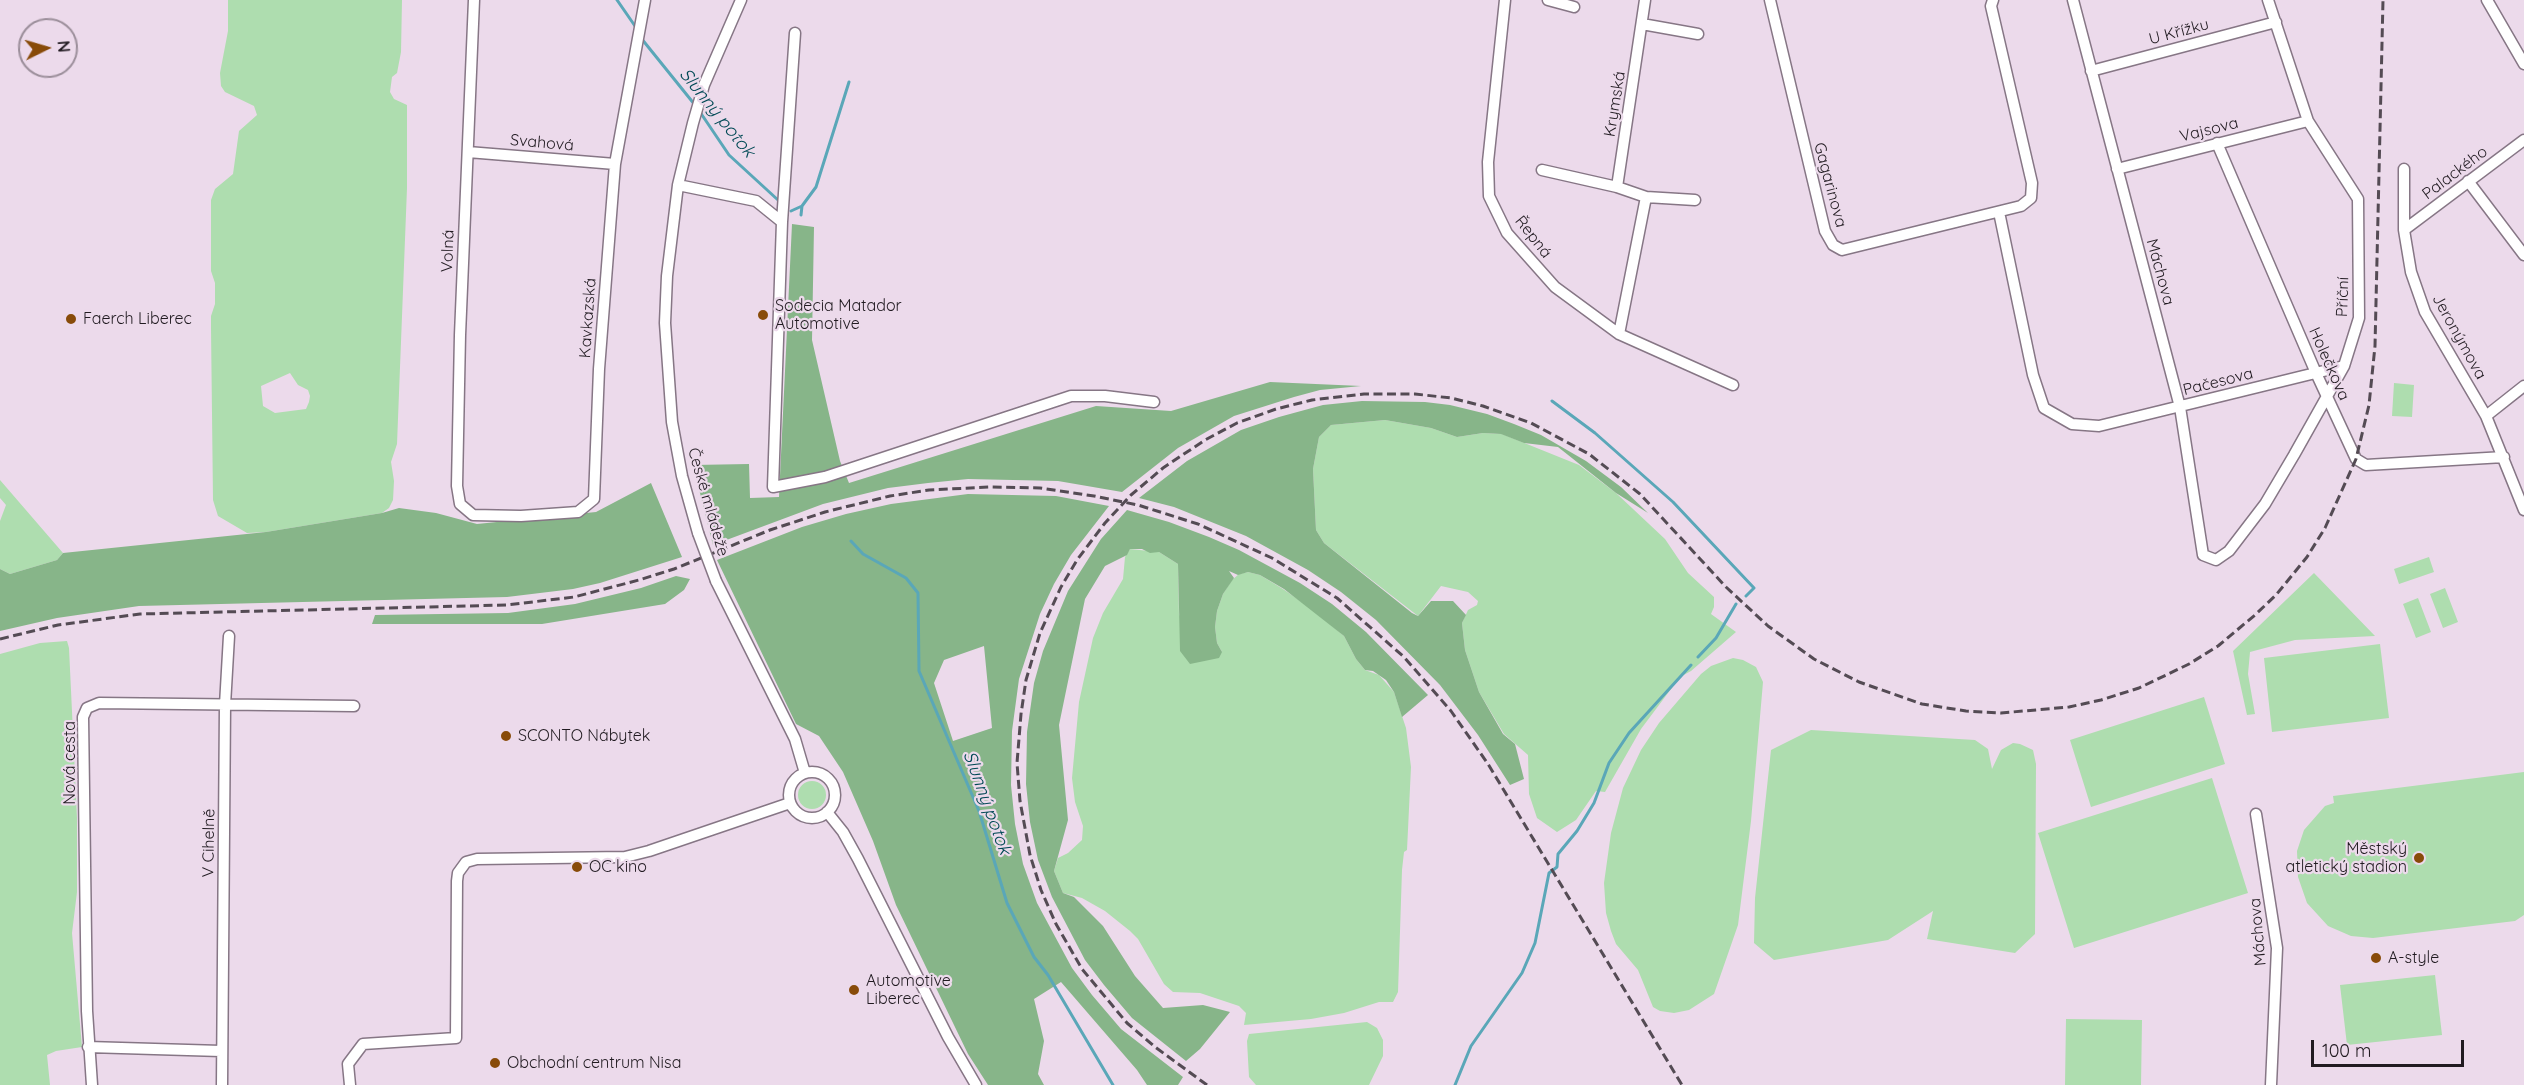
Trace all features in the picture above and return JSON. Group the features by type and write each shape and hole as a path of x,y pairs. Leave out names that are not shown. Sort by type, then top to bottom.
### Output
{"street":[{"name":"Volná","path":"460,504 457,486 460,335 474,0"},
{"name":"Kavkazská","path":"460,504 473,515 521,516 578,512 594,499 599,369 615,164 645,0"},
{"name":"České mládeže","path":"741,0 701,95 678,185 667,276 665,323 667,368 672,422 682,476 698,533 716,580 795,739 805,772"},
{"name":"Řepná","path":"1505,0 1488,162 1489,195 1508,233 1555,287 1619,334 1732,385"},
{"path":"1548,0 1574,6"},
{"name":"Krymská","path":"1617,187 1645,0"},
{"name":"Gagarinova","path":"1770,0 1825,231 1833,245 1842,250 2021,206 2031,198 2032,183 1991,6 1993,0"},
{"name":"Máchova","path":"2073,0 2180,407 2203,555"},
{"name":"Příční","path":"2203,555 2216,560 2229,551 2265,504 2344,366 2359,318 2358,199 2308,121 2268,0"},
{"path":"2487,0 2524,64"},
{"name":"U Křížku","path":"2091,71 2276,22"},
{"path":"1642,24 1698,34"},
{"path":"795,33 782,222 772,487 825,477 1071,396 1106,396 1154,402"},
{"name":"Vajsova","path":"2117,169 2308,121"},
{"name":"Palackého","path":"2404,230 2524,140"},
{"name":"Holečkova","path":"2217,143 2316,373 2356,459 2366,465 2504,457"},
{"name":"Svahová","path":"468,152 615,164"},
{"name":"Jeronýmova","path":"2403,169 2404,230 2411,272 2425,312 2486,416 2524,510"},
{"path":"1542,170 1617,187 1646,197 1695,200"},
{"path":"2468,181 2524,255"},
{"path":"678,185 756,201 782,222"},
{"path":"1619,334 1646,197"},
{"name":"Pačesova","path":"1999,212 2033,375 2044,408 2072,424 2099,426 2344,366"},
{"path":"2486,416 2524,386"},
{"name":"V Cihelně","path":"222,1085 225,705 229,636"},
{"name":"Nová cesta","path":"92,1085 88,1047 83,717 87,708 99,703 354,706"},
{"path":"805,772 820,773 832,784 834,799 826,812 815,818 804,816 795,810 790,802 791,784 805,772"},
{"path":"350,1085 348,1064 363,1044 456,1038 457,881 458,873 466,862 477,859 625,857 649,851 790,802"},
{"path":"826,812 843,832 858,859 948,1037 976,1085"},
{"name":"Máchova","path":"2256,814 2277,948 2271,1085"},
{"path":"88,1047 221,1051"}],"green space":[{"path":"228,0 402,0 401,52 397,73 392,77 390,92 394,99 407,105 407,188 397,444 391,462 394,481 393,500 389,508 382,513 247,533 218,516 213,500 211,316 215,304 215,283 211,271 211,200 215,189 233,174 239,131 257,115 254,106 225,92 221,86 220,73 228,31","holes":["290,373 298,385 308,390 310,396 306,409 275,413 263,406 261,386"]},
{"path":"792,224 814,227 812,340 840,461 849,483 1096,406 1171,411 1270,382 1361,386 1320,390 1234,416 1178,448 1122,492 1058,481 968,479 888,488 823,504 713,545 693,465 749,464 750,498 779,497"},
{"path":"2394,383 2414,385 2412,417 2392,416"},
{"path":"1362,401 1425,402 1450,405 1487,414 1514,424 1541,435 1586,461 1621,487 1648,513 1616,493 1558,447 1524,443 1501,434 1483,433 1457,437 1431,428 1385,420 1331,425 1319,437 1313,469 1316,530 1324,543 1412,613 1418,616 1431,601 1453,601 1466,615 1462,623 1465,650 1479,692 1503,734 1515,744 1524,779 1510,785 1478,735 1440,685 1376,620 1341,592 1308,570 1246,536 1174,507 1139,498 1187,461 1241,430 1323,405"},
{"path":"1385,420 1431,428 1457,437 1483,433 1502,434 1579,465 1616,493 1665,539 1688,573 1714,597 1711,614 1736,632 1691,671 1680,677 1641,729 1605,792 1596,791 1576,820 1557,832 1537,818 1529,794 1528,755 1504,734 1479,692 1465,650 1462,623 1468,610 1477,605 1478,601 1468,592 1441,586 1418,616 1324,543 1316,530 1313,469 1319,437 1331,425"},
{"path":"0,480 63,553 57,560 10,574 0,569 0,521 6,505 0,498"},
{"path":"651,483 682,557 600,583 573,589 507,597 139,606 57,618 0,631 0,569 10,574 57,560 63,553 266,532 382,513 399,508 436,513 477,524 596,512"},
{"path":"968,494 1056,496 1109,506 1071,555 1054,584 1040,614 1019,679 1012,731 1011,785 1015,824 1023,864 1037,903 1072,968 1121,1029 1183,1077 1178,1085 1147,1085 1137,1070 1061,982 1034,999 1044,1041 1038,1074 1044,1085 988,1085 968,1054 896,905 873,841 843,772 819,736 796,724 717,560 802,527 891,504","holes":["984,646 992,728 953,741 934,683 944,660"]},
{"path":"1127,510 1209,537 1239,550 1300,583 1332,604 1366,632 1428,695 1402,717 1394,692 1386,680 1373,671 1365,670 1356,659 1344,636 1284,589 1260,575 1248,572 1238,575 1229,571 1234,578 1223,594 1217,611 1215,627 1217,643 1222,652 1219,658 1190,664 1180,651 1178,564 1159,552 1150,553 1142,549 1130,549 1127,555 1105,566 1085,599 1059,725 1068,820 1054,871 1063,893 1074,897 1103,926 1135,976 1163,1008 1203,1005 1230,1012 1200,1049 1186,1061 1132,1018 1085,960 1052,897 1038,860 1030,822 1026,784 1027,732 1034,683 1043,651 1068,591 1101,539"},
{"path":"1130,549 1159,552 1178,564 1179,615 1222,652 1217,643 1215,627 1217,611 1223,594 1232,580 1239,574 1248,572 1260,575 1316,612 1344,636 1356,659 1365,670 1379,675 1394,692 1406,728 1411,767 1407,850 1404,852 1402,870 1398,992 1393,1002 1379,1002 1344,1013 1311,1019 1244,1025 1246,1013 1239,1006 1200,993 1173,992 1164,984 1138,939 1130,931 1105,911 1082,898 1063,893 1054,871 1058,858 1068,853 1082,840 1083,826 1075,802 1072,778 1079,702 1093,638 1103,613 1123,579 1125,557"},
{"path":"2429,557 2434,572 2399,584 2394,569"},
{"path":"2314,573 2375,636 2295,640 2250,652 2248,674 2255,714 2247,715 2233,651"},
{"path":"676,576 690,579 684,590 665,604 542,624 372,624 375,615 508,613 575,604 641,588"},
{"path":"2445,588 2458,622 2443,628 2430,594"},
{"path":"2418,598 2431,632 2416,638 2403,604"},
{"path":"67,641 77,818 77,892 72,933 82,1047 56,1051 47,1055 50,1085 0,1085 0,654 40,643"},
{"path":"2380,644 2389,718 2272,732 2264,658"},
{"path":"1733,658 1756,667 1763,682 1751,821 1738,925 1714,994 1689,1010 1674,1013 1660,1011 1653,1007 1638,970 1616,944 1606,913 1604,883 1611,833 1623,788 1641,750 1659,723 1701,674 1711,666"},
{"path":"2204,697 2225,764 2091,807 2070,740"},
{"path":"1811,730 1975,740 1988,749 1992,769 2001,750 2013,743 2033,750 2036,764 2035,934 2015,953 1927,939 1933,911 1888,940 1774,960 1754,943 1755,898 1771,750"},
{"name":"Městský atletický stadion","path":"2524,772 2524,915 2515,921 2373,938 2351,936 2328,926 2307,903 2298,877 2297,851 2304,830 2325,806 2334,803 2333,796"},
{"path":"2212,778 2248,893 2074,948 2038,833"},
{"path":"812,781 822,785 826,795 822,805 812,809 802,805 798,795 802,785"},
{"path":"2435,975 2442,1035 2347,1045 2340,985"},
{"path":"2066,1019 2142,1020 2141,1085 2065,1085"},
{"path":"1367,1022 1377,1028 1383,1040 1383,1056 1369,1085 1256,1085 1249,1077 1247,1041 1249,1034"}],"waterway":[{"name":"Slunný potok","path":"617,0 635,26"},
{"name":"Slunný potok","path":"641,38 695,105"},
{"path":"802,206 816,187 849,82"},
{"name":"Slunný potok","path":"700,112 729,155 778,200"},
{"name":"Slunný potok","path":"791,211 802,206 801,215"},
{"path":"1552,401 1595,433 1673,502 1754,588 1746,596"},
{"name":"Slunný potok","path":"851,541 863,554 906,578 918,593 919,671 979,811 1007,903 1034,957 1048,975 1113,1085"},
{"path":"1698,657 1716,638 1736,604"},
{"path":"1455,1085 1471,1046 1522,973 1535,943 1549,873 1557,867 1558,854 1577,831 1594,803 1609,763 1629,733 1691,665"}],"railway":[{"path":"1207,1085 1155,1047 1127,1023 1082,969 1056,924 1041,890 1030,855 1020,801 1017,763 1021,714 1026,680 1040,633 1061,587 1077,560 1105,523 1131,495 1163,468 1205,440 1237,423 1276,409 1312,400 1364,394 1415,394 1451,398 1483,406 1531,423 1589,454 1640,494 1726,587 1768,626 1814,659 1859,682 1922,704 1966,711 2001,713 2069,707 2139,688 2189,664 2218,646 2276,595 2307,557 2325,528 2356,459 2369,405 2375,346 2383,0"},
{"path":"0,639 58,625 140,614 507,605 574,597 674,569 770,530 825,512 890,496 929,490 990,487 1040,488 1138,505 1198,524 1272,558 1337,598 1404,657 1451,711 1488,764 1682,1085"}],"place":[{"name":"Sodecia Matador Automotive","path":"763,315"},
{"name":"Faerch Liberec","path":"71,319"},
{"name":"SCONTO Nábytek","path":"506,736"},
{"name":"Městský atletický stadion","path":"2419,858"},
{"name":"OC kino","path":"577,867"},
{"name":"A-style","path":"2376,958"},
{"name":"Automotive Liberec","path":"854,990"},
{"name":"Obchodní centrum Nisa","path":"495,1063"}]}
